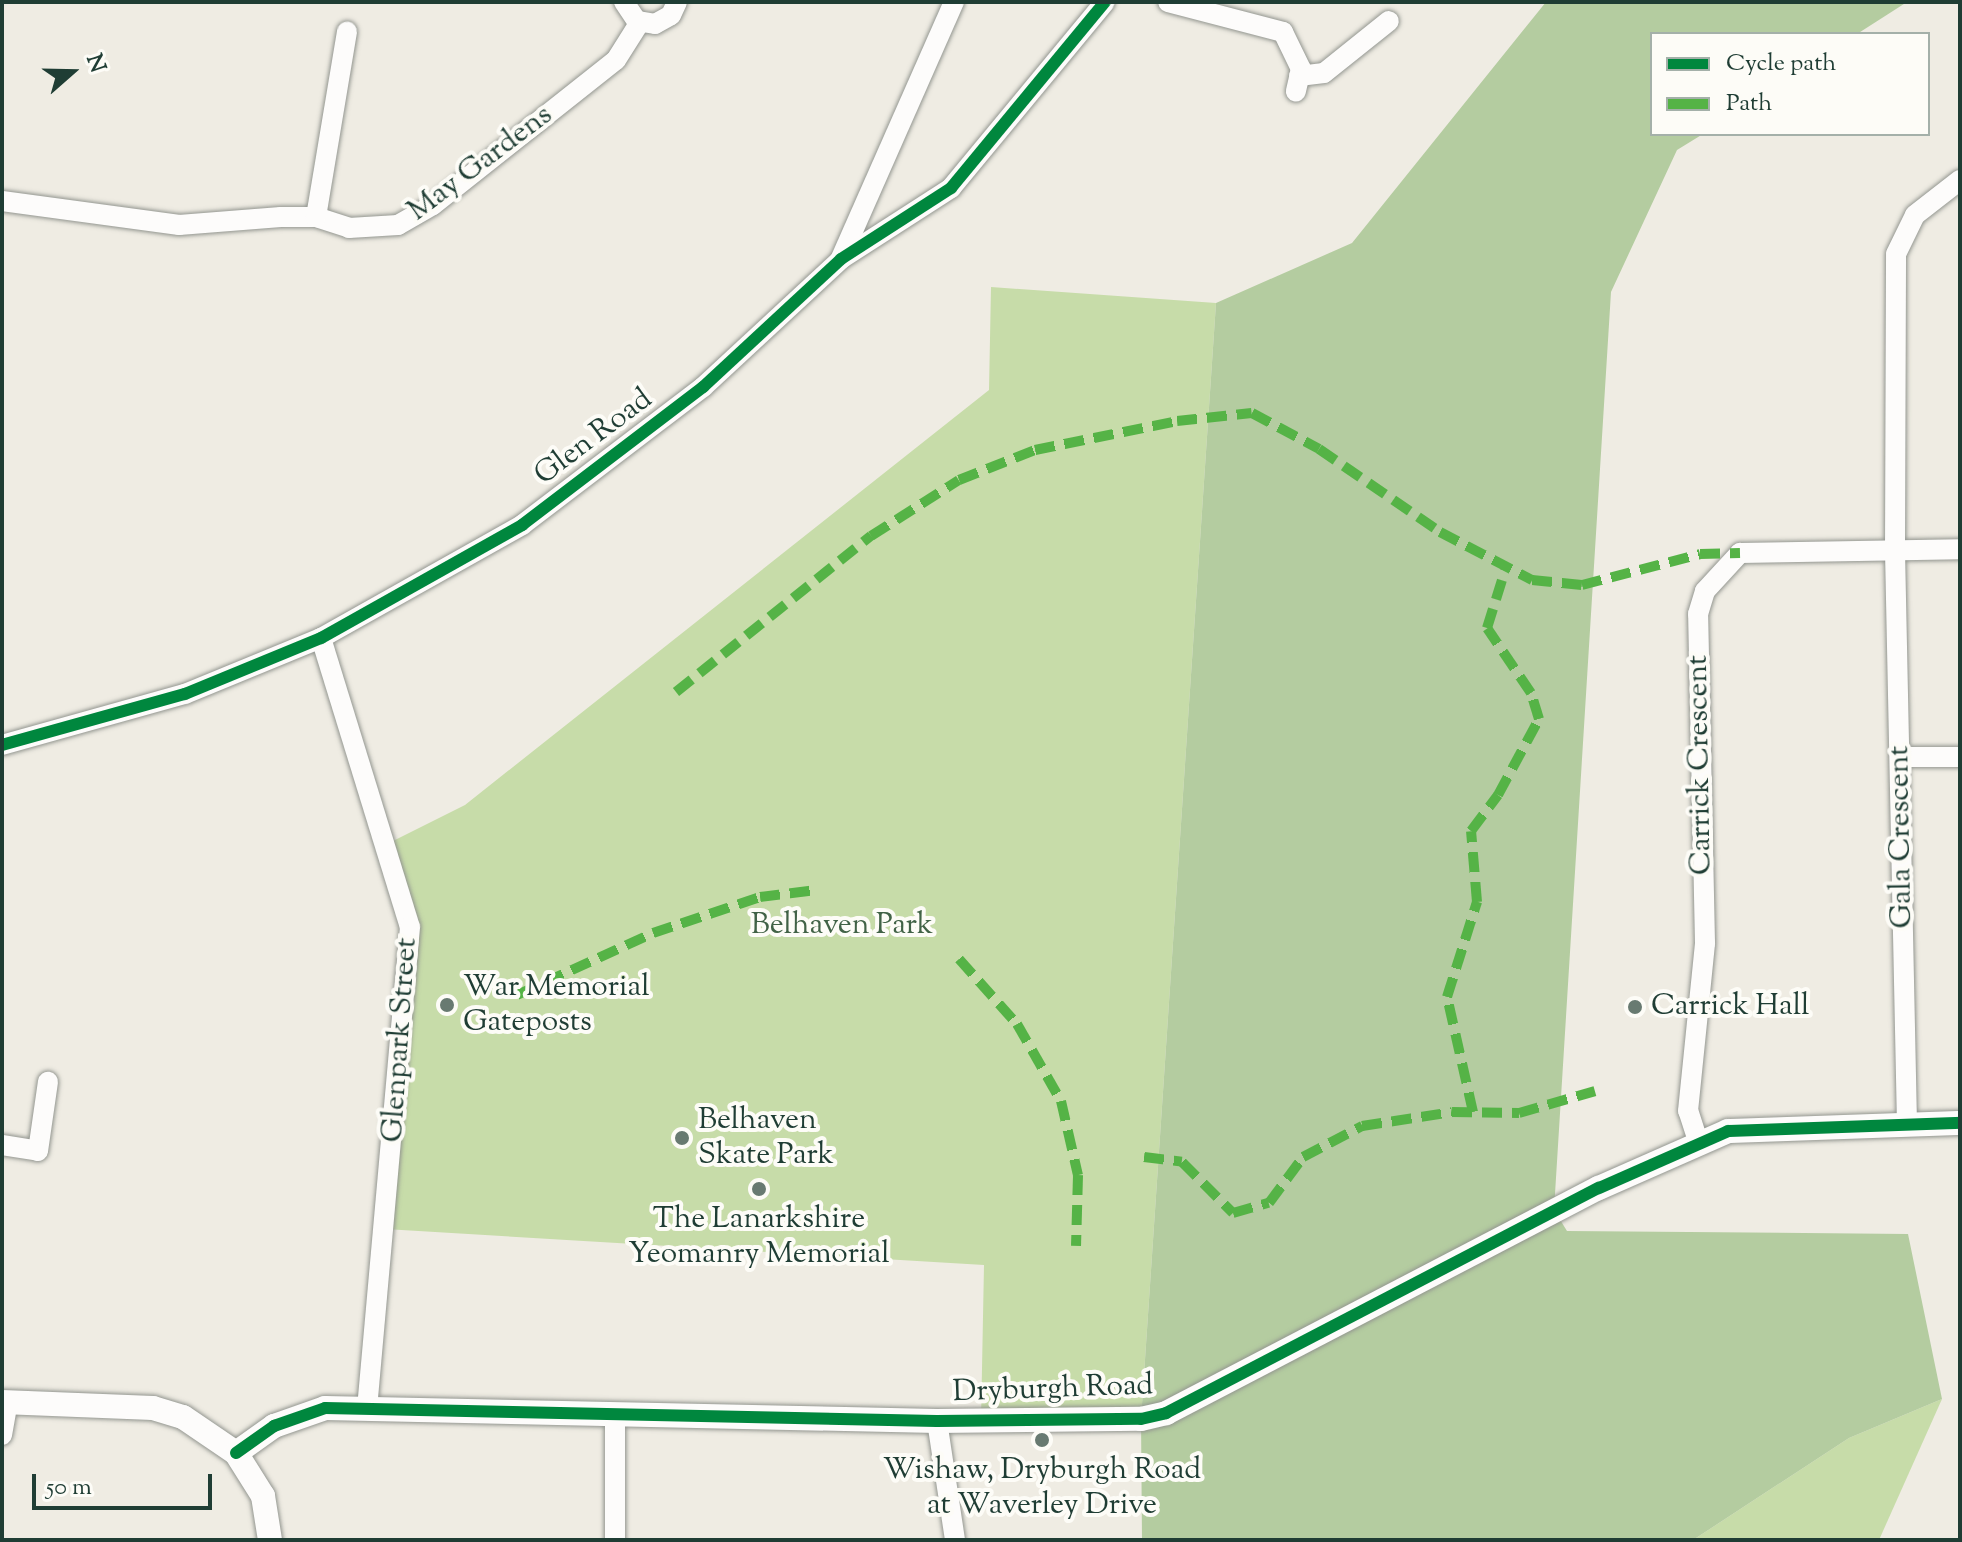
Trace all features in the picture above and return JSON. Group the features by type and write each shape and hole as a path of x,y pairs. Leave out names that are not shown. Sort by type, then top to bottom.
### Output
{"street":[{"path":"624,2 640,22 664,21 677,2"},
{"name":"Glen Road","path":"841,259 954,2"},
{"name":"Glen Road","path":"2,745 185,694 321,638 522,525 703,387 841,259 951,188 1105,2"},
{"path":"1168,2 1283,32 1294,47 1297,84 1324,73 1389,21"},
{"name":"May Gardens","path":"2,201 179,225 316,217 349,228 378,229 413,219 616,60 640,22"},
{"path":"316,217 347,32"},
{"name":"Gala Crescent","path":"1907,1124 1895,550 1896,254 1915,215 1960,180"},
{"path":"1895,550 1960,549"},
{"name":"Carrick Crescent","path":"1699,1144 1688,1111 1705,943 1698,614 1705,591 1740,553 1895,550"},
{"name":"Glenpark Street","path":"321,638 410,927 367,1407"},
{"path":"1901,757 1960,757"},
{"path":"2,1145 38,1151 48,1082"},
{"name":"Dryburgh Road","path":"236,1453 301,1414 367,1407 937,1421 1141,1419 1166,1413 1577,1199 1728,1131 1769,1126 1960,1123"},
{"path":"2,1435 5,1402 153,1408 210,1432 236,1453 263,1496 270,1540"},
{"path":"615,1413 615,1540"},
{"path":"937,1421 955,1540"}],"green space":[{"path":"1546,2 1907,2 1860,32 1650,32 1650,136 1700,136 1677,150 1611,292 1554,1210 1567,1231 1908,1234 1942,1399 1849,1438 1693,1540 1142,1540 1141,1419 1216,303 1352,243"},
{"name":"Belhaven Park","path":"991,287 1216,303 1141,1419 981,1420 984,1265 385,1229 410,964 387,844 465,805 989,390"},
{"path":"1942,1399 1879,1540 1693,1540 1849,1438"}],"marked path":[{"path":"676,692 871,536 959,480 1035,450 1177,421 1252,413 1319,449 1440,532 1532,580 1582,585 1700,554 1740,553"},
{"path":"1473,1112 1447,997 1477,902 1471,831 1498,795 1539,719 1531,693 1487,628 1506,567"},
{"path":"517,995 653,933 760,897 817,890"},
{"path":"959,959 1017,1024 1061,1101 1078,1175 1076,1246"},
{"path":"1144,1157 1182,1162 1233,1213 1269,1203 1303,1157 1362,1126 1452,1112 1519,1113 1595,1091"}],"cycle path":[{"path":"2,745 185,694 321,638 522,525 703,387 841,259 951,188 1105,2"},
{"path":"236,1453 274,1426 325,1408 937,1421 1141,1419 1166,1413 1599,1188 1728,1131 1960,1123"}],"place":[{"name":"War Memorial Gateposts","path":"447,1005"},
{"name":"Carrick Hall","path":"1635,1007"},
{"name":"Belhaven Skate Park","path":"682,1138"},
{"name":"The Lanarkshire Yeomanry Memorial","path":"759,1189"},
{"name":"Wishaw, Dryburgh Road at Waverley Drive","path":"1042,1440"}]}
